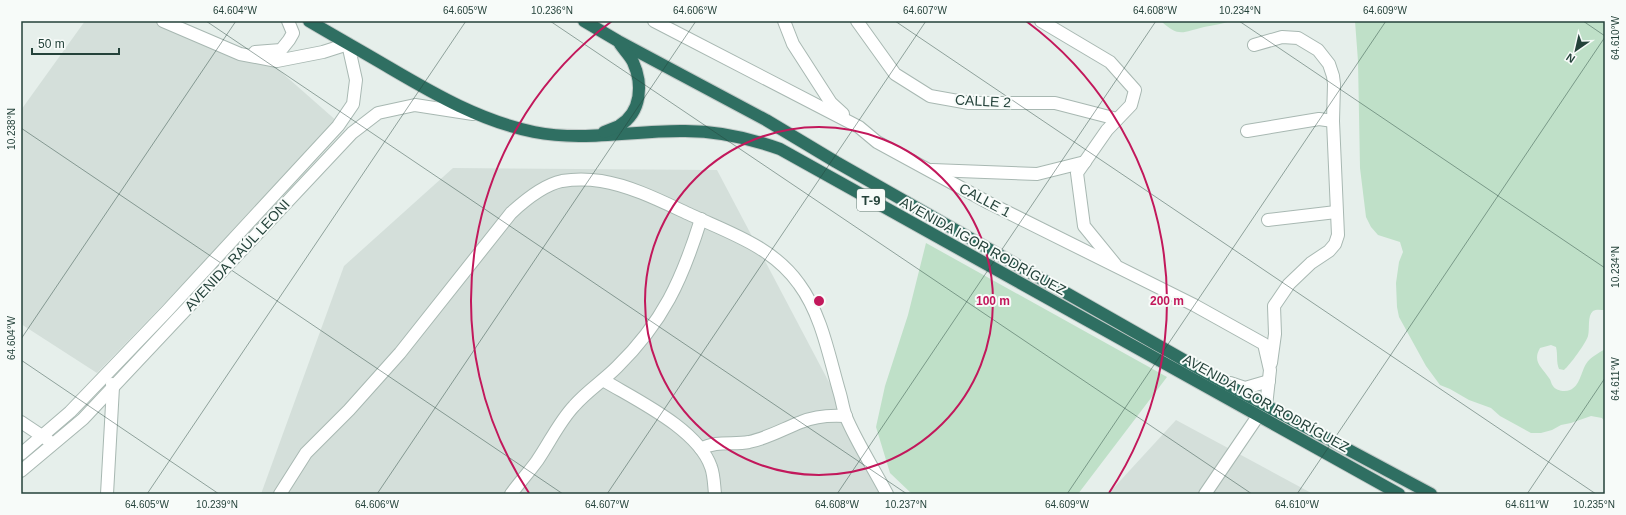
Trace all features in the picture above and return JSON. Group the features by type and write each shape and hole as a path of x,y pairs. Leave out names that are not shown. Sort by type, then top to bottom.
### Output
{"highway":[{"name":"AVENIDA IGOR RODRÍGUEZ","path":"309,21 445,100 482,116 534,132 569,135 684,131 703,132 752,139 780,149 1399,494"},
{"name":"AVENIDA IGOR RODRÍGUEZ","path":"584,21 618,41 766,120 836,162 1266,406 1431,494"},
{"name":"T-9","path":"598,135 619,126 631,116 638,102 639,83 633,61 618,41"}],"street":[{"path":"162,21 240,54 277,61 323,52 348,44"},
{"path":"240,54 281,50 294,32 288,21"},
{"name":"CALLE 1","path":"654,21 859,127 877,142 989,203 1194,305 1264,344 1269,375 1266,406"},
{"path":"784,21 793,44 831,103 859,127"},
{"name":"CALLE 2","path":"857,21 895,74 930,96 969,103 1055,103 1117,119"},
{"path":"1041,21 1110,62 1135,90 1131,105 1107,130 1077,173 1084,226 1118,267"},
{"path":"1221,380 1245,388 1269,375 1275,334 1274,306 1289,284 1311,263 1329,251 1335,244 1338,235 1333,121 1333,76 1329,64 1318,50 1298,38 1282,37 1254,45"},
{"name":"AVENIDA RAÚL LEONI","path":"21,454 70,412 106,375 338,126 353,104 356,80 348,44"},
{"name":"AVENIDA RAÚL LEONI","path":"21,471 83,420 352,133 378,113 414,105 482,116"},
{"path":"1247,131 1319,119 1333,121"},
{"path":"927,170 1037,174 1085,162"},
{"path":"280,494 306,453 349,410 400,353 503,222 530,197 560,182 574,180 600,181 623,187 664,202 758,246 778,261 799,284 819,323 846,416 887,494"},
{"path":"1268,220 1336,212"},
{"path":"511,494 537,461 564,418 583,396 603,380 630,354 661,316 687,263 701,219"},
{"path":"106,375 113,387 106,494"},
{"path":"603,380 676,424 690,437 701,449 711,467 715,494"},
{"path":"701,449 714,444 739,443 759,440 810,419 846,416"},
{"path":"1205,494 1258,416"},
{"path":"21,422 54,444"}],"shaded area":[{"path":"85,21 162,21 272,64 339,123 97,373 21,324 21,110"},
{"path":"453,168 717,170 888,494 261,494 344,266"},
{"path":"1176,420 1313,494 1108,494"}],"green space":[{"path":"1161,21 1231,21 1186,32 1177,32"},
{"path":"1355,21 1605,21 1605,310 1596,310 1591,313 1587,339 1578,354 1564,370 1559,369 1556,347 1551,345 1540,348 1537,361 1550,379 1554,388 1561,391 1566,391 1570,390 1576,385 1584,367 1590,359 1605,349 1605,422 1602,418 1591,416 1561,425 1552,430 1541,433 1531,433 1500,416 1491,408 1469,400 1440,385 1426,366 1399,317 1396,283 1399,262 1403,252 1400,242 1378,235 1371,227 1366,217 1360,168 1358,61"},
{"path":"926,243 1167,377 1078,494 912,494 890,473 876,427 885,386 908,315"}]}
